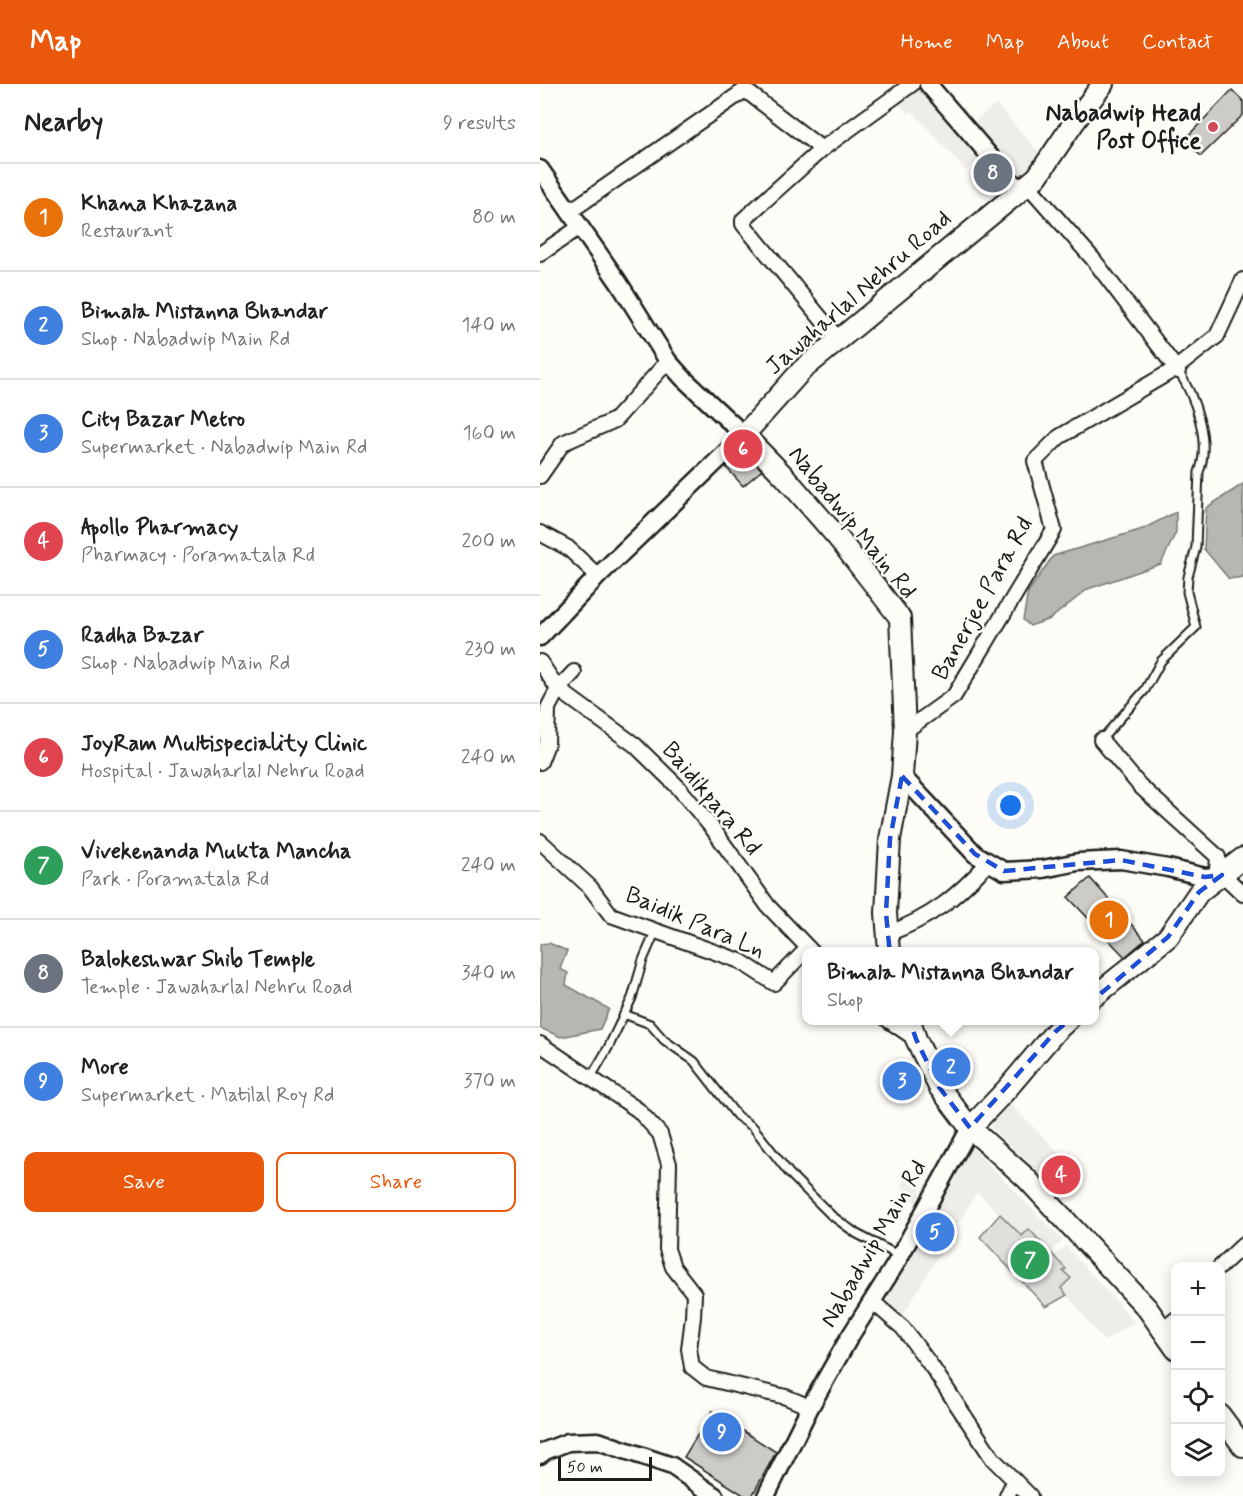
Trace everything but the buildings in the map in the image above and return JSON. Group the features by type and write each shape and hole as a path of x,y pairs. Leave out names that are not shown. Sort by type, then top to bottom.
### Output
{"main road":[{"name":"Jawaharlal Nehru Road","path":"744,435 802,370 1037,177 1103,84"},
{"name":"Nabadwip Main Rd","path":"744,435 785,477 838,538 900,618 905,731 902,776 890,839 886,913 888,943"},
{"path":"1099,993 1168,937 1199,892 1220,872 1243,858"},
{"path":"970,1128 1063,1025"},
{"path":"913,1029 939,1087 970,1128 1026,1178 1138,1300 1169,1324"},
{"path":"1225,1421 1243,1446"}],"street":[{"path":"838,339 766,255 743,224 743,220 822,149 912,84"},
{"path":"928,84 1093,259 1176,370"},
{"path":"569,212 746,90 822,149"},
{"name":"Nabadwip Main Rd","path":"540,169 668,361 744,435"},
{"path":"540,254 580,227"},
{"name":"Banerjee Para Rd","path":"905,731 954,696 1054,530 1035,461 1059,437 1176,370 1217,336 1243,280"},
{"path":"540,476 563,442 615,420 668,361"},
{"name":"Jawaharlal Nehru Road","path":"540,637 598,576 744,435"},
{"path":"540,533 568,548 598,576"},
{"name":"Baidikpara Rd","path":"540,662 558,689 635,745 678,787 713,829 768,906 807,947"},
{"path":"540,762 547,744 548,708 558,689 574,672"},
{"path":"1101,740 1140,786 1218,857 1220,872 1243,894"},
{"path":"902,776 975,854 1004,871 1043,869 1078,862 1120,860 1205,877 1220,872"},
{"name":"Baidik Para Ln","path":"540,841 590,887 611,915 740,961 774,983 802,957"},
{"path":"888,943 942,907 989,862"},
{"path":"540,1044 638,1110 660,1134 669,1164 666,1249 673,1267 694,1294 689,1349 692,1367 706,1378 786,1397 810,1407"},
{"name":"Nabadwip Main Rd","path":"766,1496 810,1407 849,1338 900,1256 970,1128"},
{"path":"1225,1262 1243,1245"},
{"path":"873,1302 903,1328 932,1367 993,1459 1030,1496"},
{"path":"540,1455 567,1442 598,1441 672,1466 716,1496"},
{"path":"1007,1496 1014,1481"}],"lane":[{"path":"1101,740 1138,699 1161,661 1196,627 1187,592 1188,577 1196,547 1199,472 1203,462 1204,441 1193,398 1176,370"},
{"path":"591,1077 632,998 643,960 656,930"},
{"path":"624,1014 650,1024 664,1040 694,1061 737,1116 753,1128 789,1173 831,1215 857,1234 900,1256"}],"highlighted area":[{"path":"902,776 975,854 1004,871 1121,860 1205,877 1222,875 1199,892 1168,937 1055,1032 970,1128 939,1087 916,1039 891,965 886,913 890,839"}],"shaded area":[{"path":"916,84 925,84 984,154 966,171 912,111 908,113 895,99"},
{"path":"996,104 1043,157 1017,180 969,126"},
{"path":"1243,484 1243,577 1229,579 1204,549 1206,508"},
{"path":"1176,512 1176,532 1161,564 1088,589 1050,619 1030,626 1023,620 1028,592 1053,556 1143,529"},
{"path":"549,943 567,951 560,969 568,973 566,985 609,1009 600,1029 561,1037 540,1028 540,944"},
{"path":"1006,1100 1080,1173 1058,1196 986,1122"},
{"path":"969,1144 1063,1241 1051,1251 1030,1229 1023,1236 977,1192 899,1321 877,1301"},
{"path":"912,1177 923,1184 919,1191 927,1196 921,1206 901,1193 905,1188 901,1185 904,1180 909,1182"},
{"path":"1000,1214 1022,1236 1029,1229 1066,1269 1063,1271 1071,1278 1061,1288 1067,1295 1046,1307 980,1237"},
{"path":"1066,1246 1135,1322 1104,1341 1061,1288 1063,1270 1066,1269 1056,1254"}],"place":[{"name":"Nabadwip Head Post Office","path":"1213,127"},
{"name":"Balokeshwar Shib Temple","path":"993,173"},
{"name":"JoyRam Multispeciality Clinic","path":"743,449"},
{"name":"Khana Khazana","path":"1109,920"},
{"name":"Bimala Mistanna Bhandar","path":"951,1067"},
{"name":"City Bazar Metro","path":"902,1081"},
{"name":"Apollo Pharmacy","path":"1061,1175"},
{"name":"Radha Bazar","path":"935,1232"},
{"name":"Vivekenanda Mukta Mancha","path":"1030,1260"},
{"name":"More","path":"722,1432"}]}
